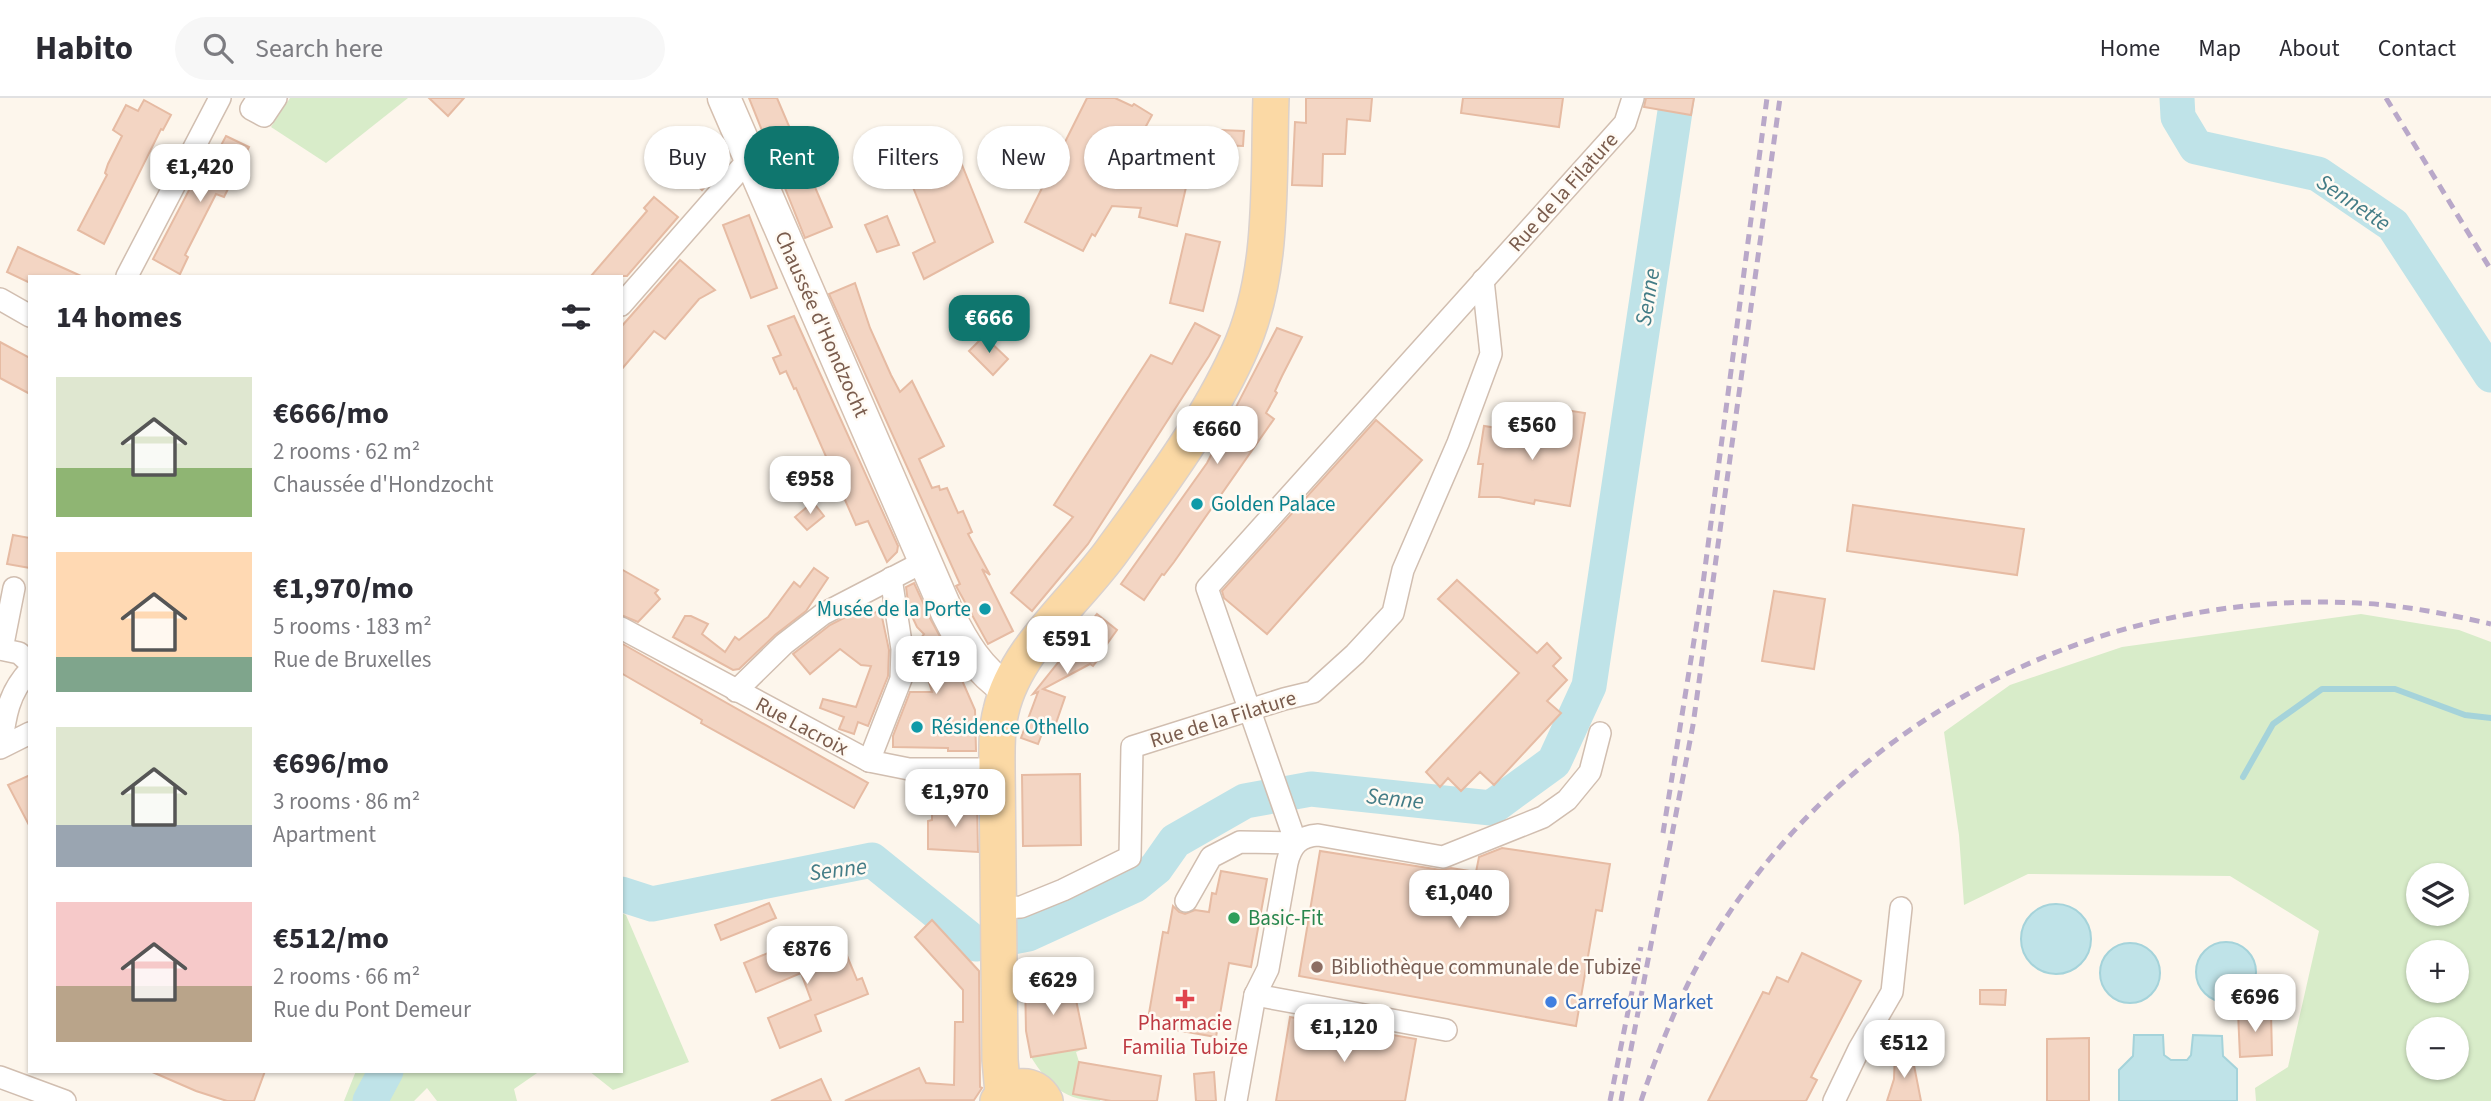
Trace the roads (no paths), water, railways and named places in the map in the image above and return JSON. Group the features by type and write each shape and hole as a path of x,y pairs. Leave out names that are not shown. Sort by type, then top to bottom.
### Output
{"main road":[{"name":"Chaussée d'Hondzocht","path":"724,98 744,147"},
{"path":"1020,1097 1001,1022 998,962 997,769 1001,709 1018,668 1111,553 1176,460 1224,383 1239,352 1258,298 1264,268 1271,98"},
{"name":"Chaussée d'Hondzocht","path":"763,189 962,642 978,664 1008,690"}],"street":[{"path":"128,275 220,98"},
{"path":"228,98 254,104 264,116 276,98"},
{"name":"Rue de la Filature","path":"1251,709 1207,588 1626,123 1633,98"},
{"path":"623,303 744,165"},
{"name":"Rue de la Filature","path":"998,913 1063,890 1130,857 1132,747 1313,692 1355,654 1393,613 1403,570 1458,443 1491,354 1483,280"},
{"path":"0,299 28,315"},
{"path":"736,691 784,644 823,614 925,561"},
{"path":"869,761 901,679 902,649 891,578"},
{"path":"14,589 1,649 19,653 28,661"},
{"name":"Rue Lacroix","path":"623,629 869,761 909,769 997,769"},
{"path":"0,747 5,713 17,682 28,672"},
{"path":"1251,709 1296,843"},
{"path":"1236,1101 1255,995 1268,969 1287,863 1290,850 1296,843 1305,837 1318,835 1443,857 1543,817 1567,800 1590,772 1600,733"},
{"path":"0,747 28,734"},
{"path":"1186,901 1211,857 1240,842 1296,843"},
{"path":"1834,1101 1859,1049 1892,992 1900,908"},
{"path":"1255,995 1446,1030"},
{"path":"0,1077 65,1101"}],"water":[{"path":"2056,904 2075,910 2085,920 2091,939 2085,958 2075,968 2056,974 2037,968 2027,958 2021,939 2027,920 2037,910"},
{"path":"2226,942 2247,951 2256,972 2247,993 2226,1002 2205,993 2196,972 2205,951"},
{"path":"2130,943 2151,952 2160,973 2151,994 2130,1003 2109,994 2100,973 2109,952"},
{"path":"2134,1035 2163,1035 2164,1055 2171,1060 2187,1060 2191,1055 2193,1035 2222,1036 2223,1056 2237,1069 2237,1101 2119,1101 2119,1070 2133,1056"}],"waterway":[{"name":"Senne","path":"623,895 652,904 872,860 976,944 1028,934 1135,885 1156,868 1175,841 1245,801 1311,789 1491,808 1554,762 1589,686 1677,98"},
{"name":"Sennette","path":"2177,98 2178,117 2196,147 2318,174 2393,225 2491,375"},
{"path":"2243,777 2273,724 2322,689 2395,689 2465,715 2491,718"},
{"name":"Senne","path":"370,1101 385,1073"}],"railway":[{"path":"1663,833 1702,591 1767,98"},
{"path":"1621,1101 1693,725 1780,98"},
{"path":"2386,98 2491,270"},
{"path":"1641,1101 1672,1018 1691,977 1713,938 1769,859 1835,790 1909,731 1989,682 2076,645 2167,619 2262,605 2375,604 2425,610 2491,624"},
{"path":"1610,1101 1641,947"}],"place":[{"name":"Golden Palace","path":"1197,504"},
{"name":"Musée de la Porte","path":"985,609"},
{"name":"Résidence Othello","path":"917,727"},
{"name":"Basic-Fit","path":"1234,918"},
{"name":"Bibliothèque communale de Tubize","path":"1317,967"},
{"name":"Pharmacie Familia Tubize","path":"1185,999"},
{"name":"Carrefour Market","path":"1551,1002"}]}
